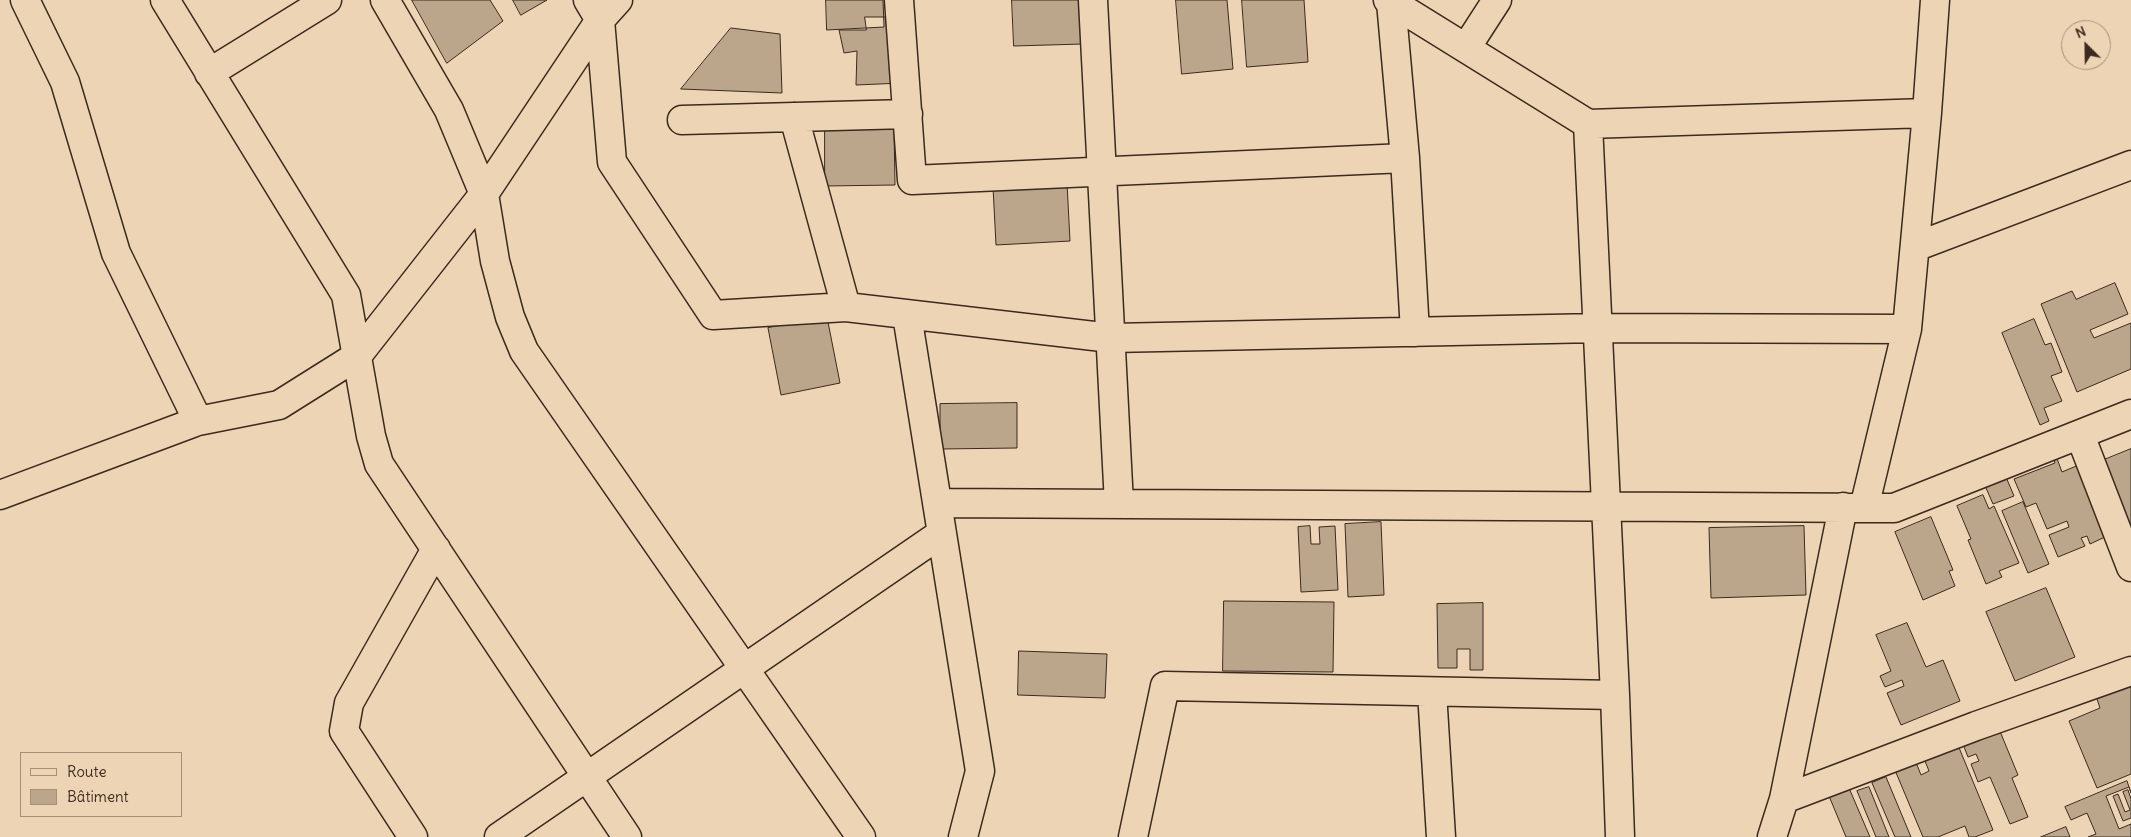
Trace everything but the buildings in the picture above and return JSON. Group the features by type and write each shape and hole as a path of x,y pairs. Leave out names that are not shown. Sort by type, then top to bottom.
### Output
{"street":[{"path":"25,0 65,82 116,253 198,421"},
{"path":"165,0 346,295 371,436 379,464 627,837"},
{"path":"209,73 327,0"},
{"path":"385,0 449,110 484,194 494,261 510,317 524,352 861,837"},
{"path":"0,495 198,421 279,405 357,356 484,194 594,10 618,0"},
{"path":"899,0 912,180 1405,158"},
{"path":"1093,0 1119,504"},
{"path":"1466,48 1497,0"},
{"path":"1772,837 1784,799 1853,507 1908,329 1935,0"},
{"path":"1390,1 1588,124 1927,113"},
{"path":"1390,1 1405,158 1415,332"},
{"path":"594,10 612,162 713,314 846,308 1111,338 1598,328 1908,329"},
{"path":"682,120 908,114"},
{"path":"794,117 846,308"},
{"path":"1588,124 1620,837"},
{"path":"1915,247 2131,165"},
{"path":"907,314 980,771 963,837"},
{"path":"937,503 1894,508 2131,414"},
{"path":"2080,435 2131,567"},
{"path":"499,837 942,533"},
{"path":"413,837 344,731 348,703 436,549"},
{"path":"1784,799 1976,726 2131,672"},
{"path":"1133,837 1165,686 1615,695"},
{"path":"1432,692 1441,837"}]}
